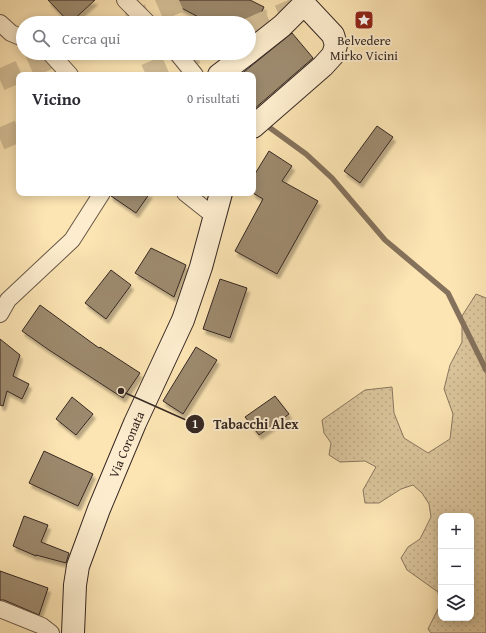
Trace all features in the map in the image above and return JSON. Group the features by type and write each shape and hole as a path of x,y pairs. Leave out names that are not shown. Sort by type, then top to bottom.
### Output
{"street":[{"path":"125,0 141,16"},
{"path":"256,47 282,26 305,2 333,35 336,45 333,55 323,66 256,124"},
{"path":"0,23 11,34 16,36"},
{"path":"56,60 67,72"},
{"path":"181,60 188,72"},
{"path":"223,72 239,60"},
{"path":"0,314 8,300 72,240 100,196"},
{"path":"189,196 214,216"},
{"name":"Via Coronata","path":"73,633 75,585 80,560 99,509 135,423 183,320 201,267 220,196"},
{"path":"0,609 42,626 51,633"}],"shaded area":[{"path":"476,294 486,298 486,633 431,633 428,629 438,609 438,621 474,621 474,513 438,513 438,592 407,570 401,558 408,547 420,539 431,517 429,504 422,493 413,485 401,489 379,503 365,503 363,490 376,467 365,461 340,462 329,455 331,443 324,433 322,420 365,390 392,387 394,413 404,438 428,453 450,439 453,414 444,389 450,365 462,342 462,316"}],"building":[{"path":"48,0 95,0 78,16 63,16"},
{"path":"166,0 250,0 264,7 256,23 256,16 197,16"},
{"path":"292,33 313,58 256,107 256,72 244,72"},
{"path":"377,126 393,137 360,183 344,171"},
{"path":"269,151 292,166 282,181 318,201 277,274 235,251 263,199 256,195 256,172"},
{"path":"111,196 148,196 136,213"},
{"path":"151,248 186,265 174,297 135,273"},
{"path":"111,270 131,285 106,319 85,303"},
{"path":"220,279 247,288 230,338 203,329"},
{"path":"40,305 99,348 100,347 140,373 123,398 22,331"},
{"path":"0,339 20,355 13,376 29,384 22,399 7,391 3,406 0,405"},
{"path":"196,347 217,360 183,414 163,401"},
{"path":"275,396 289,414 259,435 245,417"},
{"path":"72,397 93,414 76,435 56,419"},
{"path":"44,451 93,474 78,506 29,483"},
{"path":"24,516 48,525 41,542 69,553 66,563 36,556 13,546"},
{"path":"0,571 48,588 39,615 4,600 0,600"}],"waterway":[{"path":"266,125 306,154 332,178 385,240 448,293 486,370"}],"tunnel":[{"path":"145,16 182,0"},
{"path":"256,26 316,0"},
{"path":"18,72 45,60"},
{"path":"153,72 180,60"},
{"path":"0,80 16,73"},
{"path":"0,139 16,132"}],"place":[{"name":"Belvedere Mirko Vicini","path":"364,20"},
{"name":"Tabacchi Alex","path":"121,391"}]}
